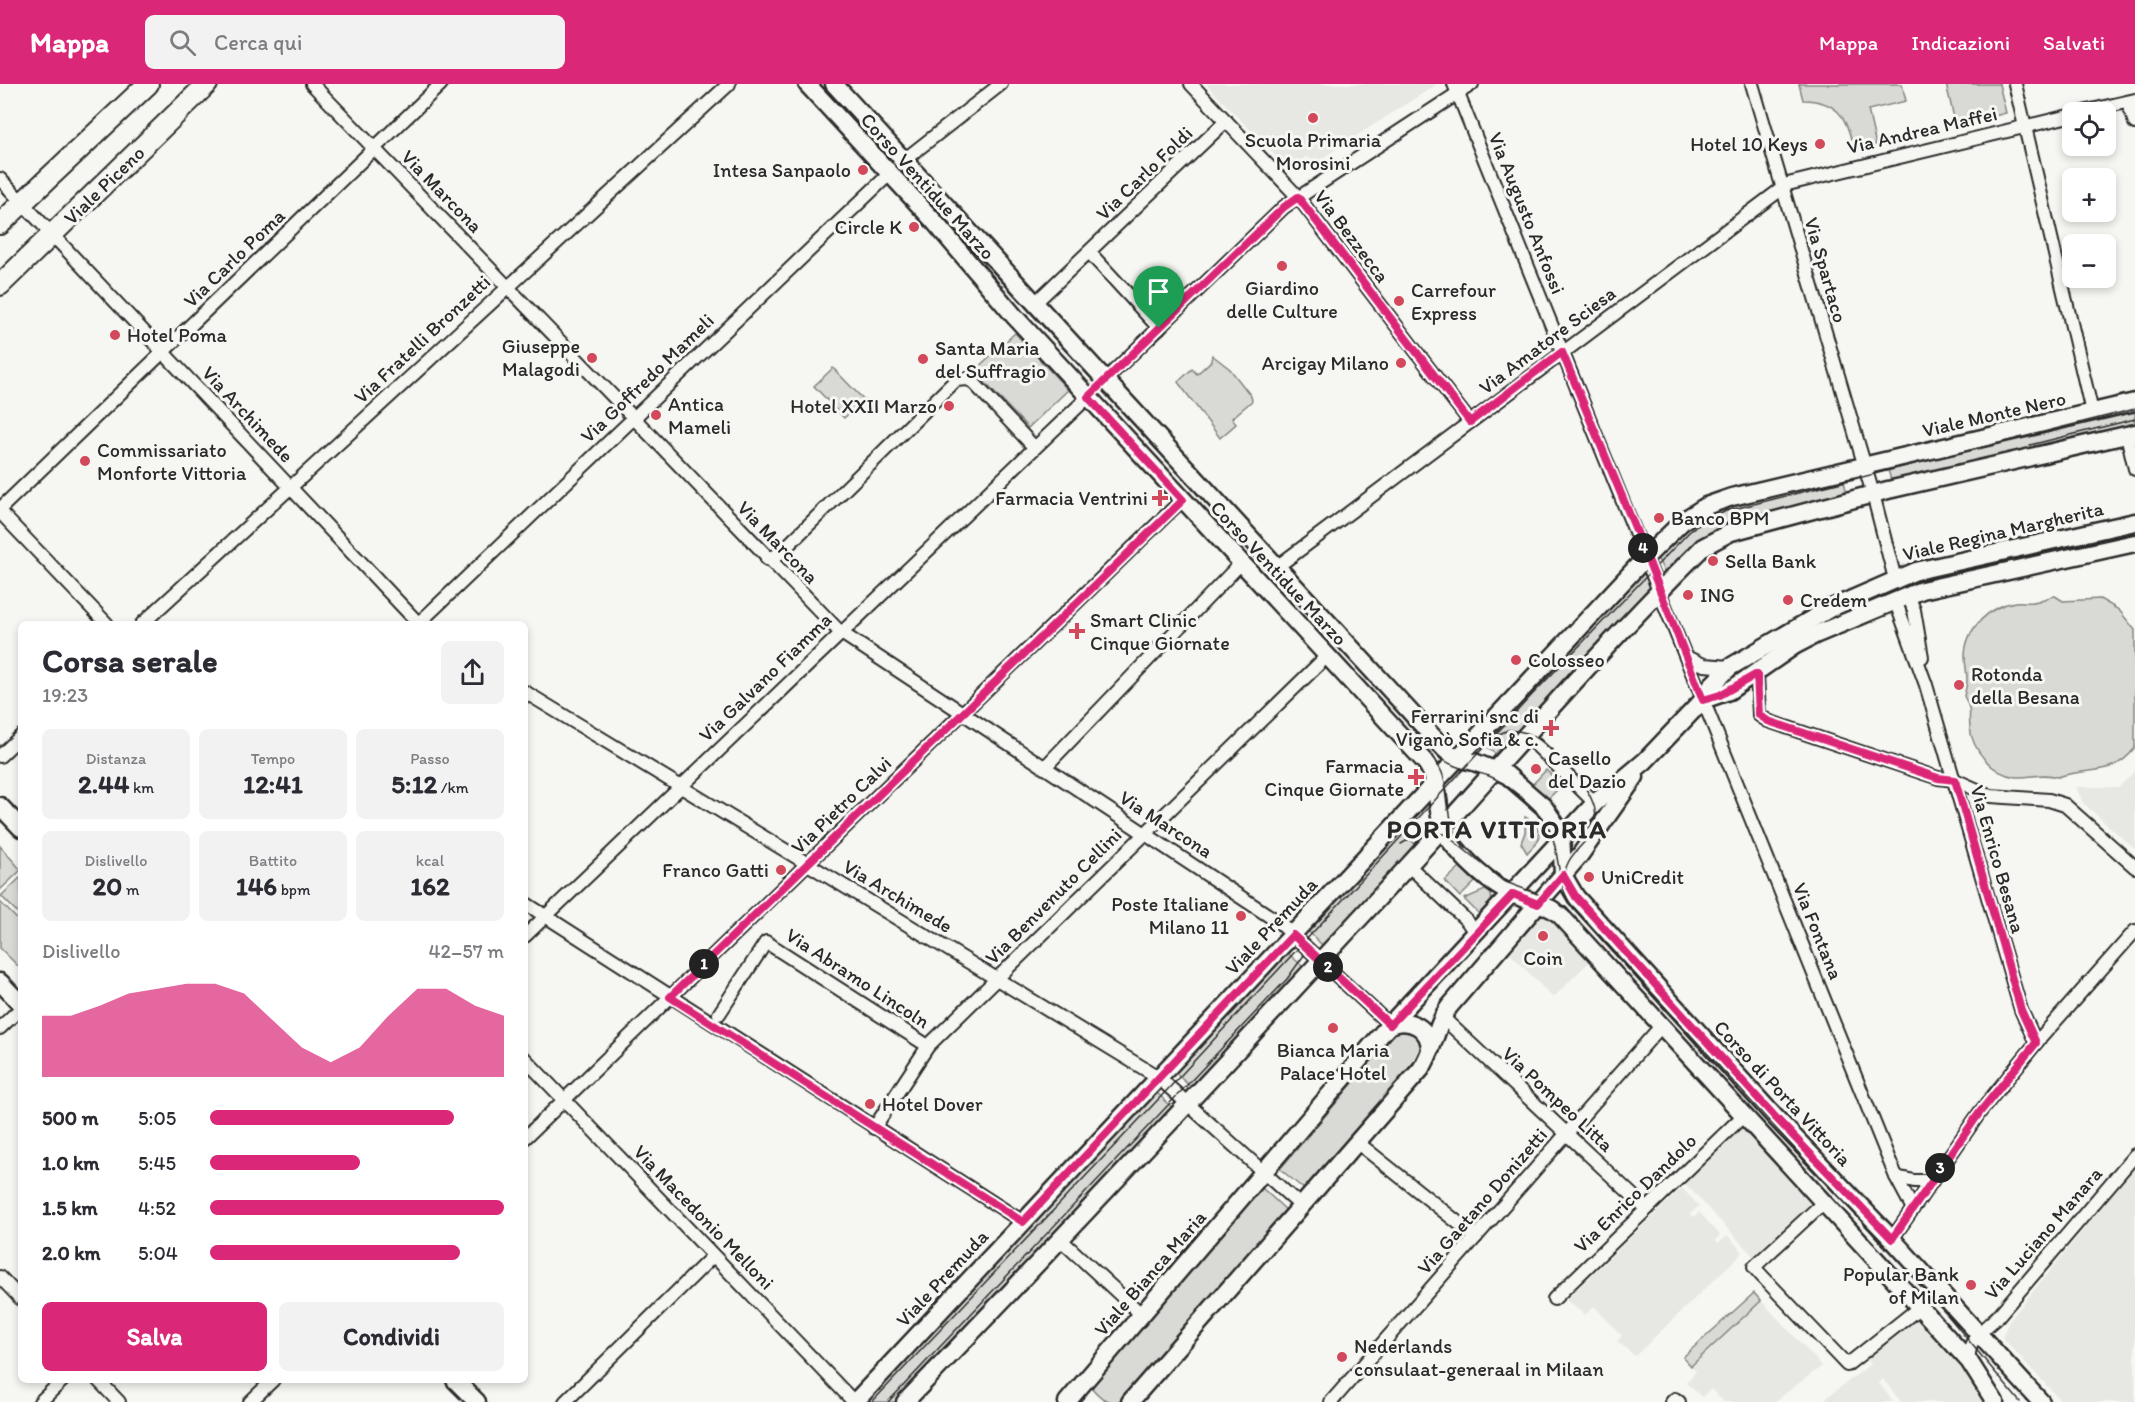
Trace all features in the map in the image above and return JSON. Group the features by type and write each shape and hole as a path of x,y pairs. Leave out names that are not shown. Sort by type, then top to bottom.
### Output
{"main road":[{"path":"0,224 148,84"},
{"name":"Viale Piceno","path":"0,285 207,84"},
{"name":"Corso Ventidue Marzo","path":"807,84 1007,305 1015,317 1426,763 1435,781"},
{"name":"Corso Ventidue Marzo","path":"834,84 1455,758"},
{"path":"1088,397 1106,379"},
{"name":"Viale Monte Nero","path":"1435,781 1646,557 1684,520 1706,506 1732,497 2135,402"},
{"path":"905,1402 1320,960 1525,734 1703,547 1723,534 1873,495 2131,434"},
{"name":"Viale Regina Margherita","path":"1645,761 1703,700 1712,685 1730,668 1773,640 1829,609 1916,571 2135,522"},
{"name":"Viale Regina Margherita","path":"1703,700 1720,695 1757,674 1794,646 1901,598 1938,585 2135,543"},
{"path":"1895,579 1892,588 1901,598"},
{"path":"1455,758 1494,769 1521,784 1544,807 1554,819 1563,838 1563,875"},
{"path":"1130,1402 1421,1069 1430,1052 1442,1017 1563,875 1620,801 1645,761"},
{"path":"1513,894 1595,804 1645,761"},
{"path":"1435,781 1446,836 1458,850 1494,883 1513,894 1552,908 1560,915 1969,1360 1995,1402"},
{"name":"Viale Premuda","path":"854,1402 1435,781"},
{"path":"1595,804 1620,801"},
{"path":"0,806 18,825"},
{"name":"Corso di Porta Vittoria","path":"1563,875 1576,897 1776,1118 1892,1239 2041,1402"},
{"name":"Viale Bianca Maria","path":"1077,1399 1141,1314 1390,1025 1513,894"},
{"path":"1476,934 1493,934 1498,940 1498,950"},
{"path":"0,982 18,1003"},
{"path":"1390,1025 1403,1022 1416,1025 1427,1036 1430,1052"},
{"path":"458,1383 477,1402"},
{"path":"471,1383 489,1402"}],"street":[{"name":"Via Marcona","path":"312,84 767,559 840,632 1280,923 1390,1025"},
{"name":"Via Carlo Poma","path":"0,511 441,84"},
{"name":"Via Fratelli Bronzetti","path":"145,621 729,84"},
{"name":"Via Goffredo Mameli","path":"421,621 904,160 1002,84"},
{"name":"Via Bezzecca","path":"1191,84 1298,197 1470,422"},
{"path":"1106,379 1284,207 1456,89 1472,84"},
{"name":"Via Spartaco","path":"1752,84 1863,466"},
{"path":"2015,84 2092,412"},
{"name":"Via Augusto Anfossi","path":"1456,89 1686,657"},
{"path":"2116,104 2131,101 2135,123"},
{"name":"Via Andrea Maffei","path":"1782,188 1794,180 2062,118"},
{"name":"Via Carlo Foldi","path":"1036,302 1226,122"},
{"name":"Via Archimede","path":"0,179 415,621"},
{"name":"Via Amatore Sciesa","path":"1278,566 1782,188"},
{"path":"1089,252 1159,328"},
{"path":"767,559 778,555 956,380 962,378 973,382 1034,447"},
{"name":"Via Galvano Fiamma","path":"528,933 1088,397"},
{"path":"2131,434 2135,469"},
{"path":"1863,466 1895,579"},
{"name":"Via Pietro Calvi","path":"528,1135 1183,500"},
{"path":"0,511 104,621"},
{"path":"1044,768 1241,563"},
{"name":"Via Enrico Besana","path":"1901,598 2021,1010 2036,1043"},
{"name":"Via Benvenuto Cellini","path":"874,1128 928,1046 1327,656"},
{"path":"1686,657 1704,665 1730,668"},
{"name":"Via Fontana","path":"1686,657 1896,1177 1912,1207"},
{"path":"1757,674 1759,715 1768,721 1938,778 1955,780 1991,796 2049,800 2065,805 2135,867"},
{"name":"Via Archimede","path":"528,694 1158,1077"},
{"path":"1525,734 1595,804"},
{"path":"0,756 18,739"},
{"path":"1408,865 1467,921 1476,934"},
{"path":"528,905 1023,1222"},
{"path":"1892,1239 1980,1112 2036,1043 2135,931"},
{"name":"Via Abramo Lincoln","path":"719,1014 766,942 928,1046"},
{"path":"0,1028 18,1009"},
{"name":"Via Pompeo Litta","path":"1442,1017 1647,1209"},
{"name":"Via Gaetano Donizetti","path":"1331,1402 1662,1025"},
{"name":"Via Macedonio Melloni","path":"528,1062 854,1402"},
{"path":"1158,1077 1301,1206"},
{"name":"Via Enrico Dandolo","path":"1554,1299 1744,1115"},
{"path":"1358,1143 1476,1237"},
{"name":"Via Luciano Manara","path":"1979,1334 1998,1316 2135,1155"},
{"path":"1896,1177 1914,1181 1931,1180"},
{"path":"1824,1202 1754,1267 1847,1365 1920,1307"},
{"path":"1060,1239 1141,1314"},
{"path":"564,1402 713,1256"},
{"path":"0,1277 18,1296"},
{"path":"1969,1360 1968,1348 1979,1334"},
{"path":"40,1402 60,1383"},
{"path":"101,1383 119,1402"},
{"path":"250,1402 270,1383"}],"shaded area":[{"name":"Scuola Primaria Morosini","path":"1206,84 1437,84 1316,162 1306,157 1288,169"},
{"path":"1799,84 1902,84 1906,101 1868,110 1876,145 1854,150 1848,129 1839,113 1825,104 1803,100"},
{"path":"1946,84 1999,84 2006,113 1956,126"},
{"path":"1015,333 1068,390 1028,428 974,371"},
{"path":"1212,355 1230,369 1251,396 1252,401 1232,418 1236,424 1220,438 1178,382 1192,369 1197,374 1211,361"},
{"path":"833,368 864,400 844,418 814,386"},
{"path":"2135,406 2135,426 1892,484 1887,466"},
{"path":"1843,477 1847,494 1740,522 1666,576 1657,557 1679,533 1717,508"},
{"path":"1644,570 1652,592 1495,754 1479,739"},
{"path":"2055,596 2063,601 2100,599 2119,610 2135,630 2135,748 2118,764 2100,770 2058,777 2007,775 1985,760 1972,736 1969,710 1964,696 1967,678 1966,645 1975,627 1988,613 1997,608 2015,602 2033,602"},
{"path":"1546,770 1562,785 1547,800 1532,785"},
{"path":"2135,771 2135,849 2083,803 2076,787 2119,787"},
{"path":"1525,817 1534,822 1540,834 1538,841 1527,853 1521,843 1525,832"},
{"path":"1399,829 1416,845 1322,945 1306,929"},
{"path":"0,846 18,867 18,873 0,890"},
{"path":"1460,867 1475,882 1460,897 1445,881"},
{"path":"18,880 18,913 1,896"},
{"path":"1485,890 1491,894 1492,903 1481,916 1464,899"},
{"path":"0,902 18,920 18,966 0,948"},
{"path":"1536,904 1596,955 1553,998 1502,945"},
{"path":"1285,951 1306,969 1193,1089 1172,1070"},
{"path":"1397,1031 1407,1031 1417,1036 1423,1048 1419,1056 1306,1191 1280,1169"},
{"path":"1155,1091 1175,1110 897,1402 865,1402"},
{"path":"1744,1116 1824,1200 1758,1261 1680,1178"},
{"path":"2135,1166 2135,1402 2062,1402 2002,1337 2009,1321"},
{"path":"1261,1187 1287,1211 1119,1402 1102,1398 1089,1385"},
{"path":"1682,1188 1699,1206 1690,1214 1694,1217 1699,1212 1720,1235 1716,1240 1718,1243 1728,1236 1743,1252 1635,1356 1617,1341 1622,1336 1594,1306 1585,1315 1566,1300"},
{"path":"1754,1293 1822,1366 1774,1402 1724,1402 1711,1389 1702,1397 1686,1383 1696,1371 1683,1357"},
{"path":"1754,1293 1761,1301 1691,1366 1683,1357"},
{"path":"1921,1307 1994,1402 1901,1402 1883,1379 1879,1383 1893,1402 1821,1402 1871,1364 1863,1353"}],"tram line":[{"path":"820,84 1438,755 1456,766 1496,779 1535,810 1551,832 1562,884 1570,903 1949,1317 2020,1402"},
{"path":"872,1402 1170,1087 1531,696 1693,528 1726,511 2135,409"},
{"path":"2030,445 2135,419"},
{"path":"1495,736 1508,730 1525,732 1534,736 1565,762 1585,787 1592,800 1595,823 1587,839 1567,864 1564,883"},
{"path":"1432,757 1444,779 1453,826 1466,849"},
{"path":"1401,844 1420,833 1445,834 1503,881 1556,901 1570,913"},
{"path":"888,1402 1287,979 1312,944"}],"place":[{"name":"Scuola Primaria Morosini","path":"1313,118"},
{"name":"Hotel 10 Keys","path":"1820,144"},
{"name":"Intesa Sanpaolo","path":"863,170"},
{"name":"Circle K","path":"914,227"},
{"name":"Giardino delle Culture","path":"1282,266"},
{"name":"Carrefour Express","path":"1399,301"},
{"name":"Hotel Poma","path":"115,335"},
{"name":"Giuseppe Malagodi","path":"592,358"},
{"name":"Santa Maria del Suffragio","path":"923,359"},
{"name":"Arcigay Milano","path":"1401,363"},
{"name":"Hotel XXII Marzo","path":"949,406"},
{"name":"Antica Mameli","path":"656,415"},
{"name":"Commissariato Monforte Vittoria","path":"85,461"},
{"name":"Farmacia Ventrini","path":"1160,498"},
{"name":"Banco BPM","path":"1659,518"},
{"name":"Sella Bank","path":"1713,561"},
{"name":"ING","path":"1688,595"},
{"name":"Credem","path":"1788,600"},
{"name":"Smart Clinic Cinque Giornate","path":"1077,631"},
{"name":"Colosseo","path":"1516,660"},
{"name":"Rotonda della Besana","path":"1959,685"},
{"name":"Ferrarini snc di Viganò Sofia & c.","path":"1551,728"},
{"name":"Casello del Dazio","path":"1536,769"},
{"name":"Farmacia Cinque Giornate","path":"1416,777"},
{"name":"Franco Gatti","path":"781,870"},
{"name":"UniCredit","path":"1589,877"},
{"name":"Poste Italiane Milano 11","path":"1241,916"},
{"name":"Coin","path":"1543,936"},
{"name":"Bianca Maria Palace Hotel","path":"1333,1028"},
{"name":"Hotel Dover","path":"870,1104"},
{"name":"Popular Bank of Milan","path":"1971,1285"},
{"name":"Nederlands consulaat-generaal in Milaan","path":"1342,1357"}],"district":[{"name":"PORTA VITTORIA","path":"1497,829"}],"route":[{"path":"1298,197 1470,422 1562,352 1641,542 1703,700 1729,691 1757,674 1759,715 1768,721 1938,778 1955,780 2021,1010 2036,1043 1980,1112 1892,1239 1776,1118 1576,897 1563,875 1538,904 1513,894 1390,1025 1293,935 1023,1222 670,997 1183,500 1088,397 1159,328 1284,207 1298,197"}]}
